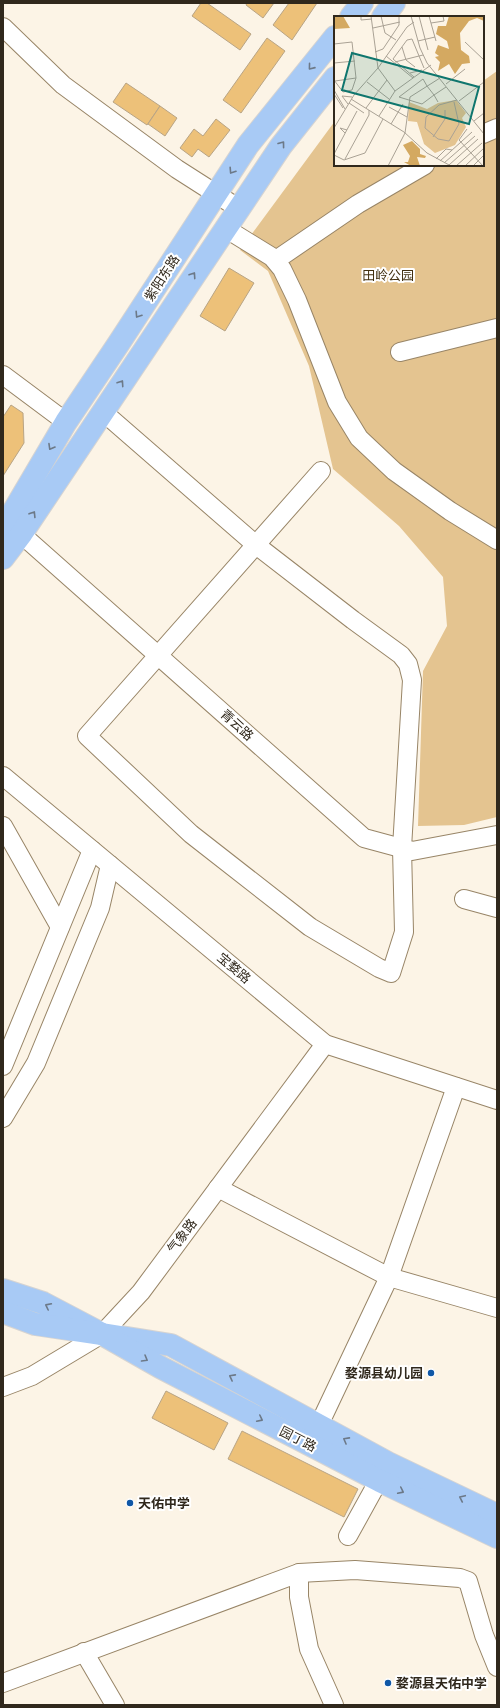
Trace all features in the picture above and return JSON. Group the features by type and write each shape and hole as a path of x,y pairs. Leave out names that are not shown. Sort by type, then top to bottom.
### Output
{"main road":[{"path":"352,16 362,3"},
{"path":"384,16 394,3"},
{"name":"紫阳东路","path":"3,558 11,528 66,422 248,145 334,38"},
{"name":"紫阳东路","path":"11,528 102,411 281,146 334,79"},
{"name":"园丁路","path":"3,1290 43,1303 160,1367 384,1472 497,1515"},
{"name":"园丁路","path":"3,1312 35,1324 171,1345 319,1425 384,1472 497,1537"}],"street":[{"path":"3,27 63,85 176,169 238,208"},
{"path":"484,134 497,128"},
{"path":"276,260 358,204 423,166"},
{"path":"225,228 276,260 298,300 337,402 359,438 394,471 450,511 497,540"},
{"path":"400,352 497,328"},
{"path":"3,375 66,422"},
{"path":"102,411 256,545 401,655 408,664 412,680 402,848 404,932 392,973 379,968 303,922 191,834 87,736 158,655 256,545 321,472"},
{"name":"青云路","path":"11,528 158,655 364,838 412,851 497,835"},
{"name":"宝婺路","path":"3,776 325,1044 497,1100"},
{"path":"3,826 60,927"},
{"path":"3,1066 92,850"},
{"path":"3,1118 36,1063 100,908 110,865"},
{"path":"464,899 497,908"},
{"name":"气象路","path":"3,1388 32,1376 102,1334 141,1292 325,1044"},
{"path":"319,1425 389,1277 456,1087"},
{"path":"218,1188 389,1277 497,1308"},
{"path":"348,1536 384,1472"},
{"path":"3,1683 299,1573 355,1570 460,1578 468,1581 495,1655"},
{"path":"299,1573 299,1596 309,1649 334,1705"},
{"path":"84,1652 115,1705"}],"green space":[{"name":"田岭公园","path":"497,71 497,817 464,825 418,826 423,671 447,626 443,577 399,526 333,469 309,366 268,271 240,250 334,122 334,166 484,166 484,80"}],"building":[{"path":"201,3 207,3 251,34 240,50 192,16"},
{"path":"247,3 274,3 263,18 246,5"},
{"path":"289,3 317,3 292,40 273,25"},
{"path":"267,38 285,51 241,113 223,100"},
{"path":"126,83 160,106 147,125 113,102"},
{"path":"160,106 177,118 165,136 148,124"},
{"path":"216,119 230,130 209,157 198,149 192,157 180,148 194,129 203,136"},
{"path":"229,268 254,283 225,331 200,316"},
{"path":"11,405 23,413 24,443 3,476 3,417"},
{"path":"166,1391 228,1423 214,1450 152,1418"},
{"path":"242,1431 358,1489 344,1517 228,1459"}],"place":[{"name":"婺源县幼儿园","path":"431,1373"},
{"name":"天佑中学","path":"130,1503"},
{"name":"婺源县天佑中学","path":"388,1683"}]}
